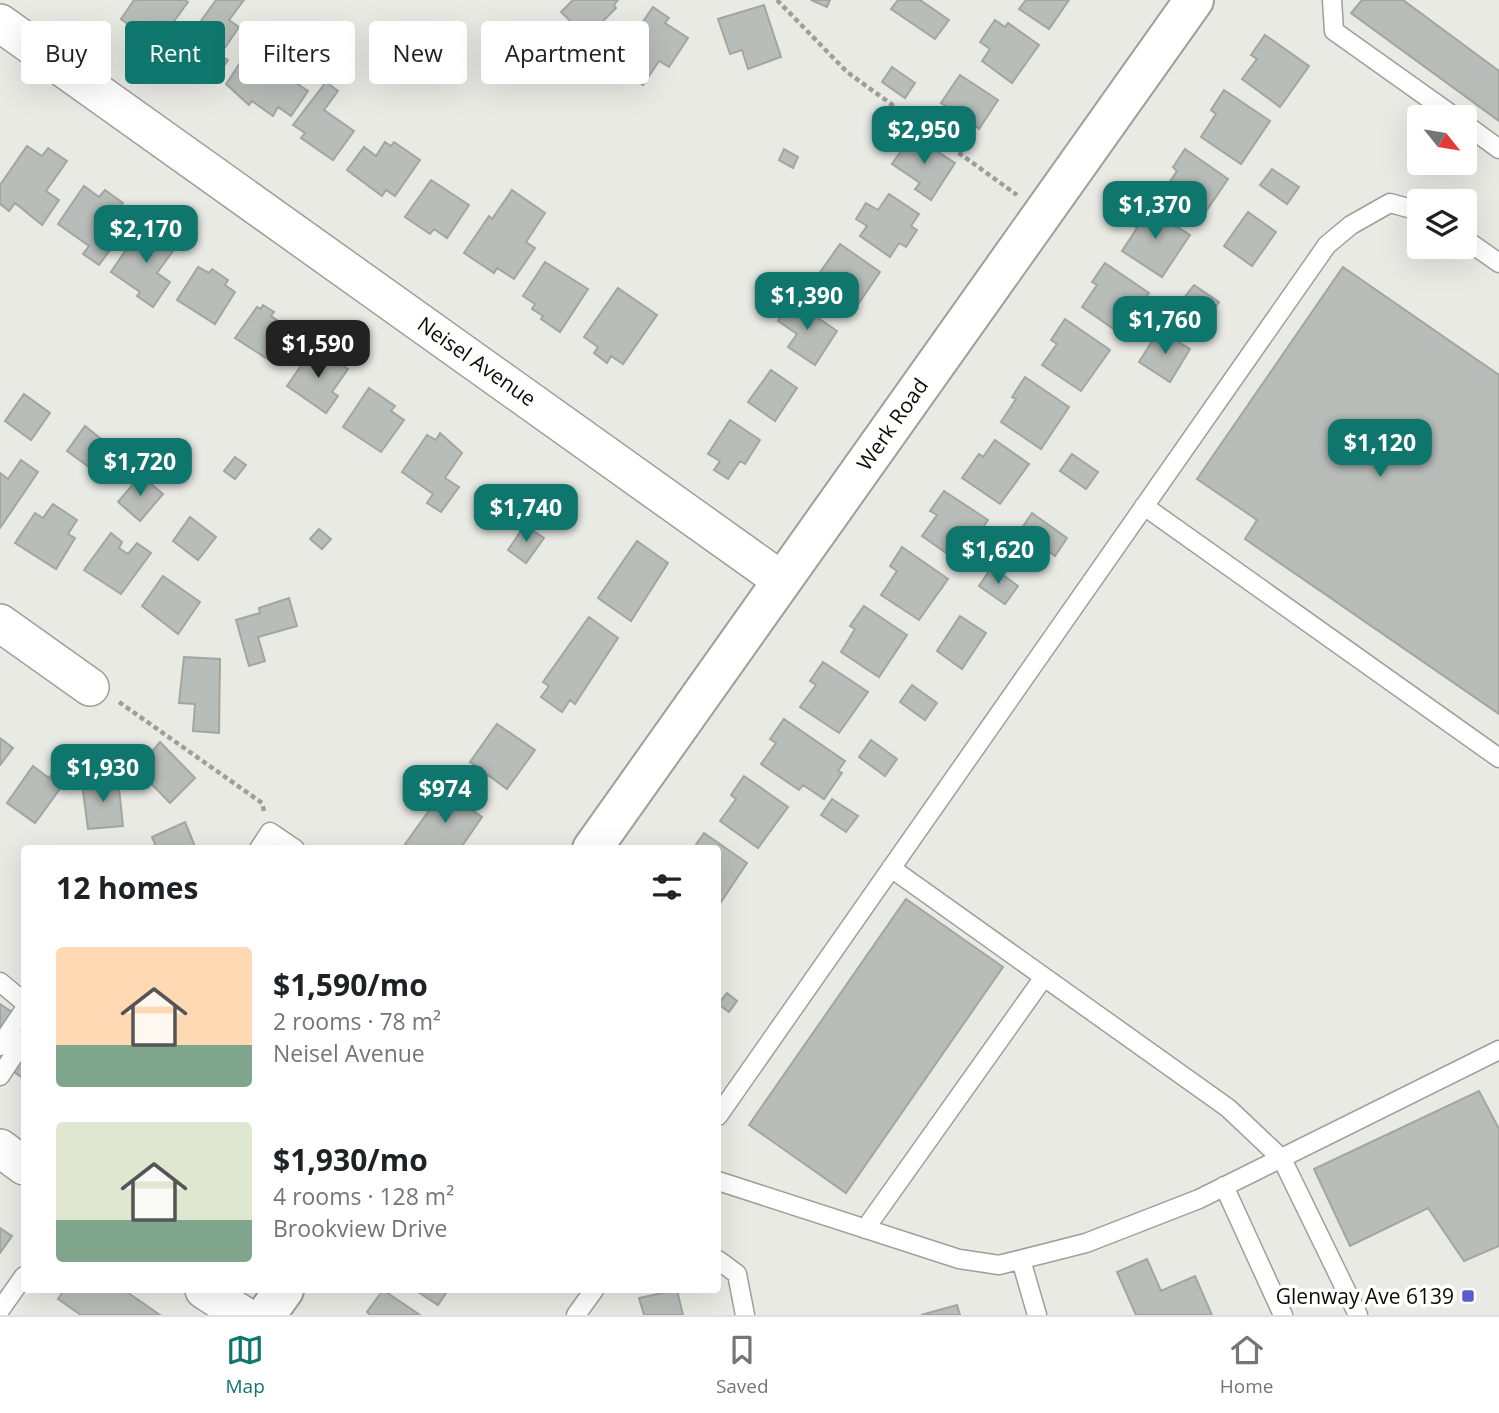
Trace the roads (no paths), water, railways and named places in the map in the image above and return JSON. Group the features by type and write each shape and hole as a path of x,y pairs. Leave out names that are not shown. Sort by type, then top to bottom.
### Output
{"street":[{"name":"Werk Road","path":"595,845 1194,0"},
{"name":"Neisel Avenue","path":"0,23 781,580"},
{"path":"0,623 90,687"},
{"path":"0,1148 21,1164"},
{"path":"209,1293 243,1315"},
{"path":"266,1315 282,1293"}],"lane":[{"path":"1332,0 1334,31 1438,105"},
{"path":"1477,133 1499,149"},
{"path":"721,1112 1327,245 1351,225 1391,203 1407,208"},
{"path":"1477,247 1499,263"},
{"path":"1144,506 1499,758"},
{"path":"262,845 270,832 289,845"},
{"path":"891,867 1228,1108 1282,1159 1358,1315"},
{"path":"865,1229 1044,977"},
{"path":"0,982 21,1000"},
{"path":"0,1046 21,1014"},
{"path":"0,1076 21,1044"},
{"path":"721,1182 959,1259 999,1265 1086,1243 1224,1186 1499,1050"},
{"path":"1224,1186 1283,1315"},
{"path":"1021,1260 1037,1315"},
{"path":"721,1262 737,1274 745,1315"},
{"path":"0,1310 21,1280"},
{"path":"576,1315 592,1293"}],"place":[{"name":"Glenway Ave 6139","path":"1468,1296"}]}
